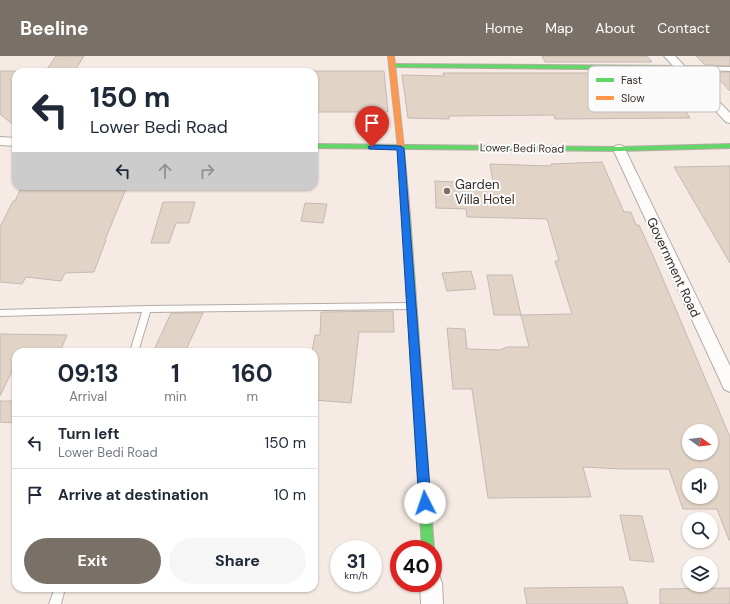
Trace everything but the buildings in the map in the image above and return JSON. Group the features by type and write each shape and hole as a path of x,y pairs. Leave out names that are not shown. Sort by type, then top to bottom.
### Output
{"street":[{"path":"391,56 401,148 427,540"},
{"path":"669,56 678,66"},
{"path":"392,66 588,67"},
{"path":"720,110 730,120"},
{"path":"0,141 12,142"},
{"name":"Lower Bedi Road","path":"318,146 619,149 730,146"},
{"name":"Government Road","path":"619,149 730,384"},
{"path":"431,592 432,604"}],"lane":[{"path":"720,69 730,69"},
{"path":"0,313 147,309 411,306"},
{"path":"135,348 147,309"},
{"path":"55,604 59,592"}],"traffic: fast":[{"path":"392,66 588,67"},
{"path":"318,146 619,149 730,146"},
{"path":"406,215 427,540"}],"traffic: slow":[{"path":"391,56 401,148 406,215"}],"place":[{"name":"Garden Villa Hotel","path":"447,191"}],"route":[{"path":"372,147 401,148 425,503"}]}
